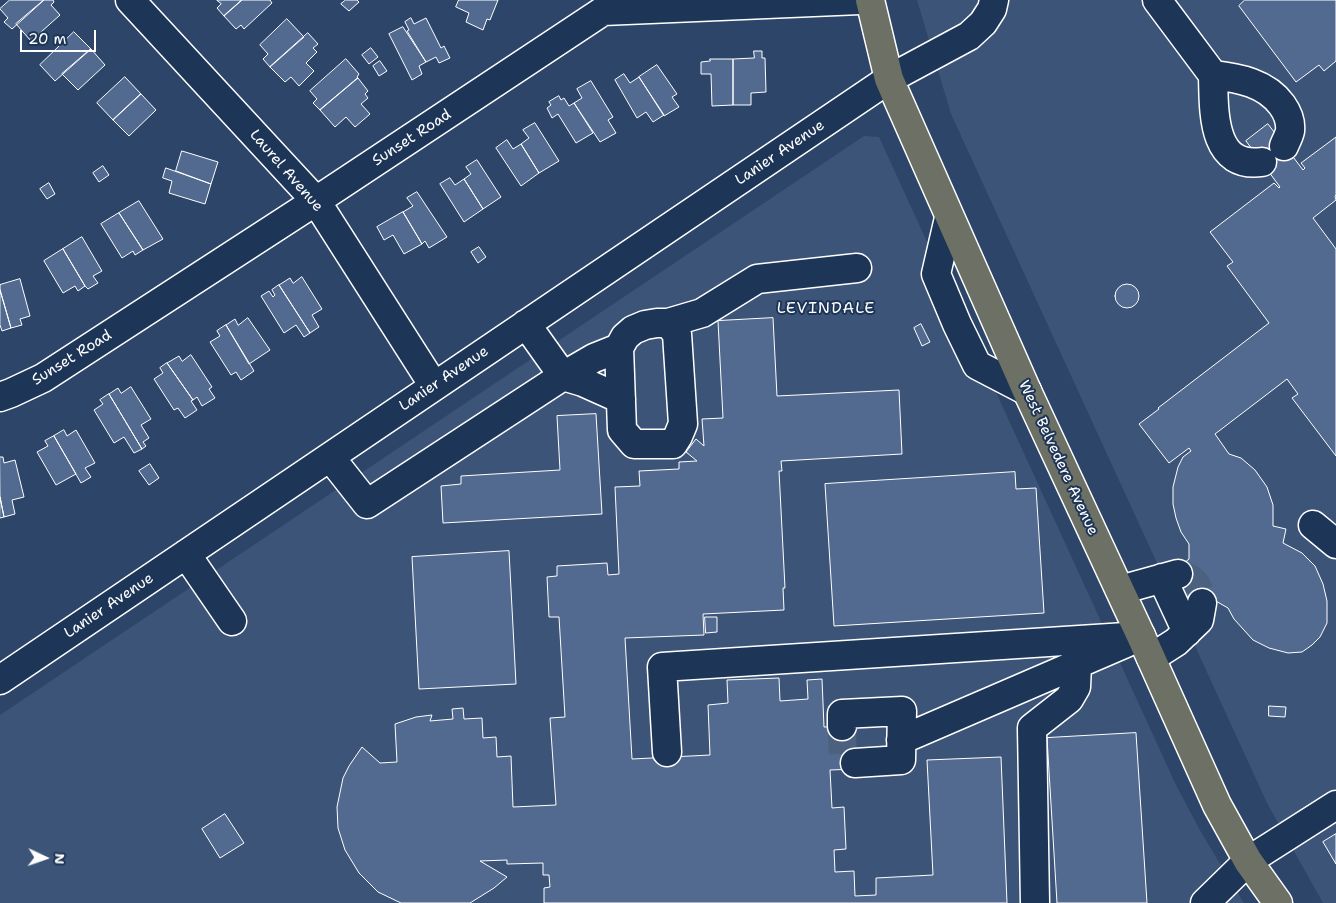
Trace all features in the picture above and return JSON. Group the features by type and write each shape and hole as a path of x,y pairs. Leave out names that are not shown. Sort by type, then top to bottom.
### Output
{"main road":[{"name":"West Belvedere Avenue","path":"870,0 889,79 1027,391 1120,590 1217,805 1248,861 1278,903"}],"street":[{"name":"Laurel Avenue","path":"130,0 316,201 434,386"},
{"name":"Sunset Road","path":"0,397 42,378 316,201 598,6 860,0"},
{"name":"Lanier Avenue","path":"0,680 889,79 968,36 983,24 992,8 994,0"},
{"path":"1157,0 1213,75 1216,123 1222,144 1235,159 1250,164 1262,162"},
{"path":"1213,75 1236,78 1257,84 1275,97 1287,113 1290,131 1284,146"},
{"path":"949,218 936,274 957,324 977,366 1027,391"},
{"path":"668,324 677,334 683,424 673,444 634,444 622,430 619,348 625,337 633,330 645,325 668,324 702,313 757,279 858,268"},
{"path":"526,324 563,376 621,398"},
{"path":"330,457 367,504 563,376 594,358 619,348"},
{"path":"1313,525 1336,544"},
{"path":"186,554 232,621"},
{"path":"1120,590 1170,576 1187,632"},
{"path":"901,740 1077,665 1146,647 1176,642 1199,620 1202,603"},
{"path":"667,752 662,666 1040,643 1146,647"},
{"path":"1040,643 1077,665"},
{"path":"1035,903 1032,728 1069,699 1076,687 1077,665"},
{"path":"842,726 842,714 902,712 901,760 856,763"},
{"path":"1205,903 1248,861 1336,806"}],"shaded area":[{"path":"917,0 1336,0 1336,903 1323,903 1267,803 951,114"},
{"path":"864,136 879,137 1176,785 1201,832 1244,903 0,903 0,715"}],"building":[{"path":"10,0 44,0 12,29 4,22 8,18 0,9"},
{"path":"44,0 53,0 54,2 51,5 60,15 31,41 16,24"},
{"path":"217,0 242,0 224,16 217,8 221,4"},
{"path":"242,0 270,0 272,3 244,29 241,25 236,29 224,16"},
{"path":"346,0 357,0 359,2 349,11 341,4"},
{"path":"459,0 498,0 490,20 487,19 483,30 466,22 469,13 456,7"},
{"path":"1245,0 1336,0 1336,61 1324,71 1319,65 1296,82 1239,6"},
{"path":"411,18 414,24 426,18 441,48 444,46 450,58 439,63 436,57 426,62 407,31 409,30 405,22"},
{"path":"287,19 304,37 270,67 263,59 268,54 260,45"},
{"path":"403,27 426,62 419,66 422,74 412,80 389,34"},
{"path":"74,32 91,49 55,81 40,65"},
{"path":"308,33 318,44 313,48 317,52 306,63 314,71 299,86 291,77 285,82 270,67"},
{"path":"371,48 378,57 369,64 362,55"},
{"path":"91,49 105,65 78,90 62,74"},
{"path":"754,51 762,51 762,58 765,58 766,92 751,93 751,105 733,105 733,59 754,58"},
{"path":"346,59 359,74 358,78 320,110 313,103 317,99 310,91"},
{"path":"710,59 733,59 733,105 712,106 711,74 701,74 701,62 710,61"},
{"path":"380,61 387,71 379,76 373,66"},
{"path":"657,65 677,94 672,97 679,107 664,116 639,77"},
{"path":"624,74 630,83 639,77 664,115 653,122 646,112 637,118 615,80"},
{"path":"125,77 141,94 113,120 97,103"},
{"path":"358,78 368,91 365,94 368,98 361,104 370,114 355,127 346,117 335,127 320,110"},
{"path":"591,81 613,117 608,120 616,133 600,142 574,103 582,98 577,89"},
{"path":"141,94 156,110 129,136 113,120"},
{"path":"559,96 561,100 564,98 569,106 574,103 593,133 576,143 558,114 552,118 547,108 551,105 549,102"},
{"path":"535,123 559,161 539,173 521,144 529,138 523,130"},
{"path":"1268,124 1303,170 1305,168 1301,163 1336,137 1336,200 1313,218 1336,249 1336,456 1292,398 1298,394 1287,379 1215,434 1229,454 1241,458 1255,470 1267,487 1273,505 1273,526 1286,529 1283,543 1302,553 1315,566 1323,584 1327,601 1327,623 1320,637 1302,652 1288,653 1269,648 1253,640 1234,619 1228,608 1214,600 1197,603 1188,599 1182,593 1179,586 1183,564 1189,559 1189,544 1181,532 1176,518 1173,504 1173,487 1178,467 1183,457 1191,451 1189,448 1169,463 1139,424 1269,323 1227,266 1233,262 1210,232 1274,183 1280,187 1246,141"},
{"path":"507,140 513,149 521,144 539,173 521,186 496,148"},
{"path":"182,151 218,162 211,184 176,171"},
{"path":"477,160 501,197 483,209 464,179 471,174 466,167"},
{"path":"103,166 109,175 99,182 93,173"},
{"path":"166,168 211,184 205,204 169,193 172,181 163,178"},
{"path":"450,178 455,185 464,179 483,209 464,222 440,184"},
{"path":"49,183 55,194 47,199 40,189"},
{"path":"417,192 447,237 429,248 425,241 422,244 403,212 413,206 407,198"},
{"path":"139,201 163,239 143,250 119,213"},
{"path":"403,212 422,244 404,254 393,235 384,240 377,227"},
{"path":"119,213 143,250 135,255 133,251 122,258 101,224"},
{"path":"82,237 102,271 93,276 98,283 88,289 63,249"},
{"path":"479,247 486,257 478,263 471,252"},
{"path":"63,249 85,286 78,291 75,286 63,293 44,261"},
{"path":"302,277 322,309 312,315 319,327 310,333 279,285 290,278 293,283"},
{"path":"20,279 30,316 20,319 22,325 11,328 0,285"},
{"path":"1122,284 1132,284 1139,291 1139,301 1132,308 1122,308 1115,301 1115,291"},
{"path":"279,285 310,333 304,337 296,325 284,333 261,296 269,291 273,297 275,295 272,290"},
{"path":"0,290 11,328 2,331 0,325"},
{"path":"248,318 270,350 249,364 226,325 235,319 238,325"},
{"path":"773,318 777,396 899,390 902,454 781,461 782,471 779,471 785,588 783,588 784,610 703,614 704,635 625,638 632,759 710,755 708,705 728,703 727,680 779,678 780,701 808,699 807,680 822,679 824,727 854,726 856,769 830,770 832,808 844,807 846,849 834,850 835,872 854,871 855,896 876,895 876,878 933,875 927,760 1001,757 1007,903 544,903 544,888 550,887 549,875 543,875 543,863 507,864 507,860 480,861 507,877 494,888 470,903 401,903 378,892 359,873 345,850 338,828 337,807 343,778 362,747 380,763 397,762 395,724 416,717 432,715 430,721 453,719 452,709 463,708 464,719 482,718 483,738 496,737 497,757 511,756 513,807 556,805 550,718 565,717 559,617 549,617 547,577 557,576 557,566 607,563 608,575 619,574 615,487 640,486 639,471 679,469 679,462 697,461 686,452 696,439 704,446 702,419 723,418 718,321"},
{"path":"921,324 930,342 922,346 914,328"},
{"path":"226,325 254,371 241,380 236,372 231,375 210,342 220,336 217,331"},
{"path":"191,355 212,387 209,389 215,398 202,406 197,397 193,400 167,363 179,356 182,361"},
{"path":"167,363 193,400 191,401 197,410 185,418 178,408 174,410 154,379 163,373 160,368"},
{"path":"131,387 151,419 141,425 149,438 143,442 146,446 142,449 109,394 118,388 121,393"},
{"path":"109,394 142,449 134,453 124,437 114,443 94,410 103,404 100,400"},
{"path":"596,414 602,514 443,523 441,486 461,484 461,476 560,470 557,416"},
{"path":"64,430 67,436 76,430 95,463 85,468 91,477 81,483 54,436"},
{"path":"54,436 76,474 56,485 37,452 48,446 45,441"},
{"path":"0,457 3,457 4,463 15,460 24,497 12,500 15,514 4,517 0,497"},
{"path":"150,464 159,478 149,485 139,471"},
{"path":"1015,472 1016,489 1036,488 1044,613 834,626 825,484"},
{"path":"0,497 4,517 0,518"},
{"path":"509,551 516,684 419,689 412,557"},
{"path":"705,617 717,617 717,632 706,633"},
{"path":"1269,706 1286,707 1285,717 1269,716"},
{"path":"1136,733 1147,903 1057,903 1047,738"},
{"path":"225,814 244,843 220,858 202,829"},
{"path":"1336,834 1336,864 1323,842"}],"tunnel":[{"path":"1178,574 1196,583 1202,603"},
{"path":"842,726 843,764 855,763"}],"district":[{"name":"LEVINDALE","path":"826,309"}]}
